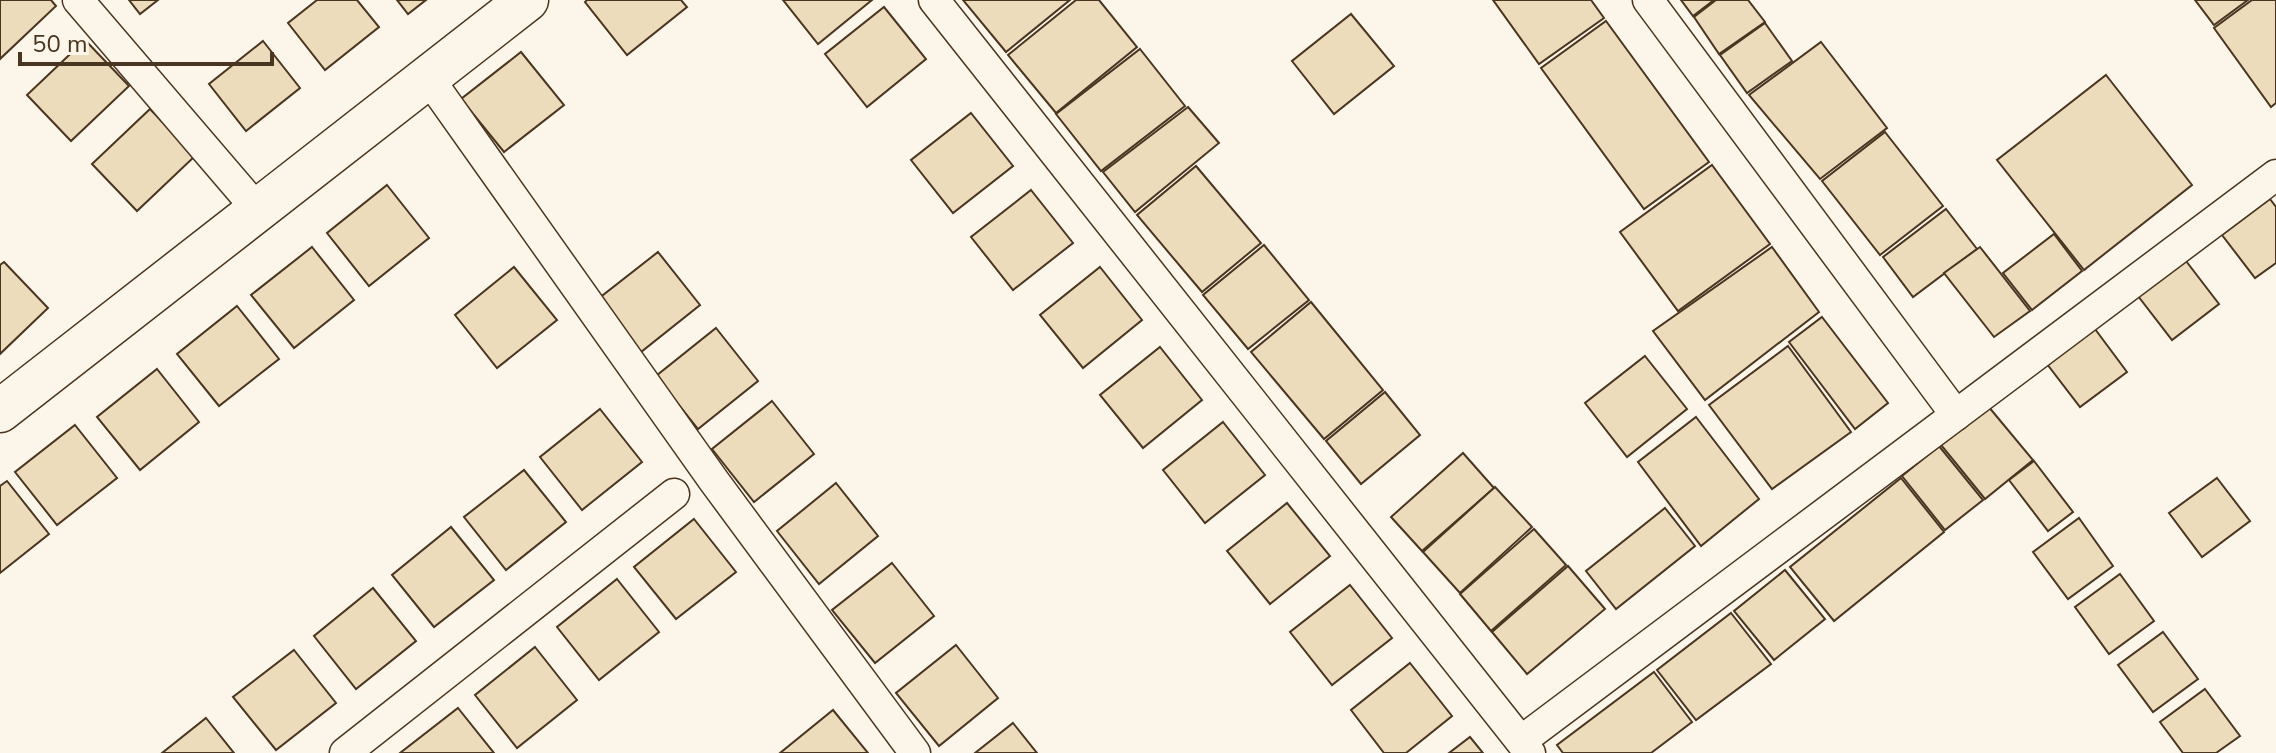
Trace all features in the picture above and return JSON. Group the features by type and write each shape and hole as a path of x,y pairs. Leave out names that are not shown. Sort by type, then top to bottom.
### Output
{"main road":[{"path":"0,411 527,0"}],"street":[{"path":"78,0 257,209"},
{"path":"934,0 1525,747 1956,415 2276,175"},
{"path":"1648,0 1956,415"},
{"path":"427,76 714,481 915,753"},
{"path":"345,753 674,494"}],"building":[{"path":"0,0 51,0 56,6 0,59"},
{"path":"129,0 158,0 140,14"},
{"path":"317,0 357,0 379,27 325,70 288,23"},
{"path":"397,0 426,0 408,14"},
{"path":"681,0 687,7 627,55 585,2"},
{"path":"783,0 872,0 818,44"},
{"path":"963,0 1070,0 1006,52"},
{"path":"1076,0 1099,0 1137,47 1056,113 1008,55"},
{"path":"1493,0 1591,0 1604,18 1539,64"},
{"path":"1681,0 1714,0 1693,16"},
{"path":"1716,0 1748,0 1765,22 1719,54 1694,17"},
{"path":"2195,0 2248,0 2214,25"},
{"path":"2252,0 2276,0 2276,103 2271,107 2214,28"},
{"path":"884,7 926,59 867,107 825,54"},
{"path":"1351,14 1394,66 1334,114 1292,61"},
{"path":"1606,21 1709,162 1644,209 1541,68"},
{"path":"1765,23 1792,61 1747,93 1720,55"},
{"path":"85,40 129,86 71,141 27,95"},
{"path":"263,41 300,88 246,131 209,84"},
{"path":"1821,42 1887,128 1820,179 1749,95"},
{"path":"1140,49 1185,106 1101,171 1056,114"},
{"path":"521,52 564,105 504,152 461,99"},
{"path":"2106,75 2192,185 2084,270 1997,160"},
{"path":"1188,107 1219,143 1135,212 1103,172"},
{"path":"150,109 195,156 137,211 92,164"},
{"path":"971,113 1013,166 953,213 911,160"},
{"path":"1885,132 1943,206 1880,255 1822,181"},
{"path":"1712,165 1770,244 1678,311 1620,232"},
{"path":"1196,166 1261,243 1202,292 1137,215"},
{"path":"387,185 429,238 369,286 327,233"},
{"path":"1031,190 1073,243 1013,290 971,237"},
{"path":"2270,199 2276,207 2276,263 2255,278 2222,235"},
{"path":"1946,209 1977,249 1913,297 1883,257"},
{"path":"2054,234 2082,271 2032,310 2003,273"},
{"path":"1264,245 1309,300 1248,349 1203,295"},
{"path":"312,247 354,300 294,348 251,295"},
{"path":"1772,247 1819,312 1705,400 1653,331"},
{"path":"1980,247 2030,311 1994,337 1944,273"},
{"path":"658,252 700,305 641,352 598,299"},
{"path":"2186,261 2219,304 2172,340 2138,296"},
{"path":"4,262 48,308 0,354 0,265"},
{"path":"514,267 557,320 497,368 455,315"},
{"path":"1100,267 1142,320 1083,368 1040,315"},
{"path":"1311,302 1383,390 1324,439 1251,352"},
{"path":"237,306 279,359 219,406 177,354"},
{"path":"1822,317 1888,403 1855,429 1789,342"},
{"path":"716,328 758,381 698,429 656,376"},
{"path":"2095,329 2127,372 2080,407 2047,364"},
{"path":"1788,346 1851,432 1772,489 1709,405"},
{"path":"1160,347 1202,400 1143,448 1100,395"},
{"path":"1645,356 1687,409 1627,457 1585,403"},
{"path":"157,369 199,422 140,470 97,417"},
{"path":"1385,392 1420,435 1361,484 1326,441"},
{"path":"772,401 814,454 754,502 712,449"},
{"path":"1988,406 2033,460 1985,499 1941,445"},
{"path":"600,409 642,462 582,510 540,457"},
{"path":"1696,417 1759,499 1701,546 1638,462"},
{"path":"1223,422 1265,475 1205,523 1163,470"},
{"path":"75,425 117,478 57,525 15,472"},
{"path":"1939,446 1983,500 1945,530 1902,476"},
{"path":"1463,453 1494,488 1422,551 1391,517"},
{"path":"2034,461 2073,512 2048,531 2009,480"},
{"path":"524,470 566,522 506,570 464,517"},
{"path":"1901,478 1944,532 1834,621 1790,567"},
{"path":"2217,478 2250,521 2202,557 2169,513"},
{"path":"7,481 49,534 0,573 0,486"},
{"path":"836,483 878,536 819,584 777,531"},
{"path":"1495,487 1532,527 1460,593 1423,552"},
{"path":"1287,503 1330,556 1270,604 1227,551"},
{"path":"1665,508 1695,546 1616,609 1586,571"},
{"path":"2079,518 2113,566 2068,599 2033,552"},
{"path":"694,519 736,572 676,619 634,567"},
{"path":"451,527 494,580 434,627 392,575"},
{"path":"1534,529 1566,565 1491,631 1460,594"},
{"path":"892,563 934,616 875,663 832,610"},
{"path":"1568,566 1605,609 1527,674 1492,632"},
{"path":"1785,570 1825,619 1774,660 1734,611"},
{"path":"2120,574 2154,621 2109,654 2075,607"},
{"path":"617,579 659,632 599,680 557,627"},
{"path":"1350,585 1392,638 1332,685 1290,632"},
{"path":"373,588 416,641 356,689 314,636"},
{"path":"1731,613 1771,664 1696,720 1657,670"},
{"path":"2163,632 2198,679 2153,712 2118,665"},
{"path":"956,645 998,698 939,746 896,693"},
{"path":"535,647 577,700 517,748 475,695"},
{"path":"294,650 336,703 276,750 233,697"},
{"path":"1410,663 1452,716 1406,753 1384,753 1351,710"},
{"path":"1654,672 1692,722 1651,753 1563,753 1557,745"},
{"path":"2205,689 2240,736 2216,753 2183,753 2160,722"},
{"path":"458,708 494,753 400,753"},
{"path":"833,710 868,753 780,753"},
{"path":"206,718 234,753 162,753"},
{"path":"1013,723 1037,753 975,753"},
{"path":"1470,737 1483,753 1449,753"}]}
